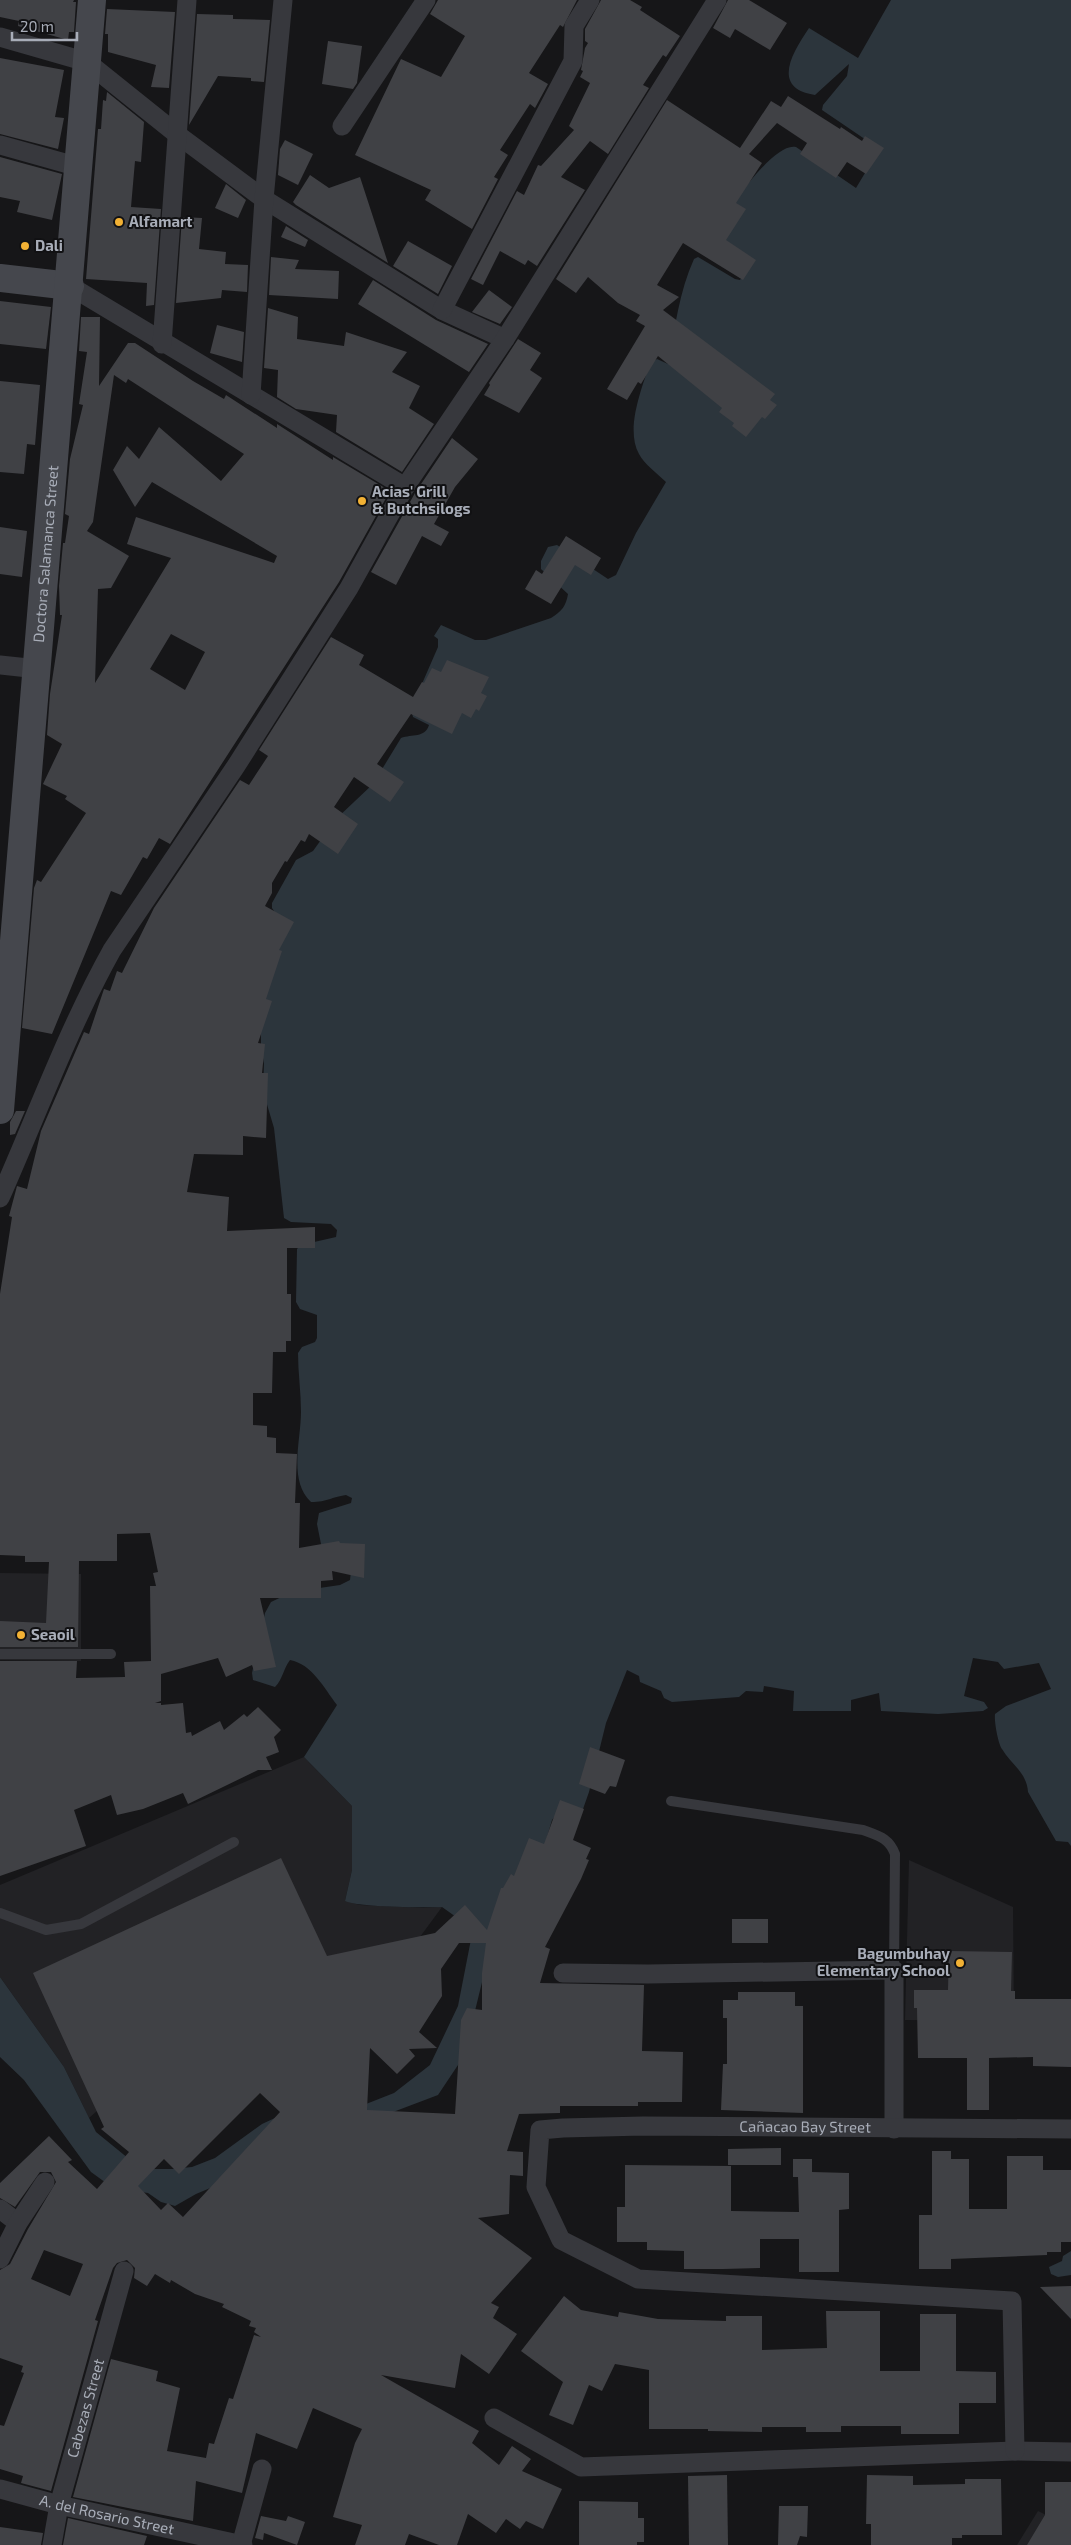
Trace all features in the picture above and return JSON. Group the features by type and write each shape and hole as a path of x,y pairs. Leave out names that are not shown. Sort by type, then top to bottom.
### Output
{"main road":[{"name":"Doctora Salamanca Street","path":"0,1110 4,1017 38,669 92,0"},
{"path":"0,278 70,286"}],"street":[{"path":"162,344 187,0"},
{"path":"251,395 264,199 283,0"},
{"path":"342,126 426,0"},
{"path":"442,310 573,61 574,26 590,0"},
{"path":"0,1198 52,1075 95,980 112,950 236,766 349,588 405,487 505,339 717,0"},
{"path":"0,37 87,62 178,135 264,199 442,310 505,339"},
{"path":"0,145 79,167"},
{"path":"70,286 162,344 405,487"},
{"path":"0,665 38,669"},
{"path":"563,1973 894,1970 894,2129"},
{"name":"Cañacao Bay Street","path":"1015,2451 1012,2301 638,2279 561,2240 536,2187 540,2130 643,2126 894,2129 1071,2128"},
{"path":"0,2259 18,2223 45,2182"},
{"path":"0,2209 18,2223"},
{"name":"Cabezas Street","path":"52,2545 59,2505 124,2271"},
{"path":"494,2418 581,2467 1015,2451 1071,2452"},
{"path":"241,2545 262,2469"},
{"name":"A. del Rosario Street","path":"0,2489 59,2505 241,2545"}],"lane":[{"path":"0,1654 111,1654"},
{"path":"671,1801 863,1830 883,1837 891,1844 895,1854 894,1970"},
{"path":"0,1913 46,1930 81,1924 234,1842"}],"shaded area":[{"path":"891,0 1071,0 1071,1846 1068,1842 1056,1841 1028,1792 1025,1779 1002,1749 995,1722 995,1714 1006,1706 1051,1689 1039,1663 1004,1669 998,1662 973,1658 964,1696 984,1702 988,1708 983,1711 938,1714 881,1711 879,1693 851,1700 851,1711 793,1711 794,1691 764,1686 763,1692 746,1691 739,1697 672,1702 664,1698 661,1691 640,1682 639,1676 627,1670 606,1723 583,1809 559,1811 552,1820 545,1844 494,1933 464,2056 438,2095 372,2120 196,2194 175,2206 161,2202 148,2193 113,2188 91,2172 24,2080 0,2057 0,1977 64,2067 96,2132 134,2163 153,2169 192,2167 215,2158 262,2124 290,2111 366,2104 394,2093 430,2065 458,2006 473,1929 442,1907 376,1906 345,1901 352,1870 352,1806 304,1757 337,1705 322,1684 305,1666 298,1662 290,1660 275,1687 253,1680 252,1673 265,1613 271,1602 292,1592 340,1585 350,1580 351,1571 324,1559 317,1524 319,1513 351,1503 352,1498 346,1495 311,1502 304,1493 298,1472 297,1460 301,1412 298,1353 302,1347 315,1342 317,1338 317,1315 300,1309 296,1302 297,1249 301,1245 336,1237 337,1230 331,1224 291,1222 284,1218 274,1128 263,1091 264,1064 261,1045 261,986 276,914 272,908 272,903 296,860 313,851 336,819 373,784 401,738 421,734 427,729 429,725 413,717 411,709 438,647 438,639 434,636 441,625 475,640 486,640 551,618 565,605 568,594 541,569 541,561 548,547 557,545 608,579 616,575 636,533 666,482 641,458 635,444 634,421 639,396 650,363 657,359 668,364 681,297 694,259 698,257 735,279 740,280 753,259 712,234 762,167 786,148 796,147 856,188 877,153 875,146 822,110 823,105 847,76 849,64 815,95 801,91 793,85 789,77 789,68 797,48 809,28 858,58"},
{"path":"0,1573 81,1574 81,1661 0,1660"},
{"path":"304,1757 352,1806 352,1870 345,1901 360,1905 442,1907 392,1975 97,2111 89,2118 64,2067 0,1977 0,1885"},
{"name":"Bagumbuhay Elementary School","path":"909,1860 1013,1907 1014,2021 905,2020"},
{"path":"1071,2251 1071,2275 1058,2277 1051,2274 1049,2267 1062,2261 1063,2256"},
{"path":"1038,2511 1071,2527 1071,2545 1017,2545"}],"building":[{"path":"0,0 74,0 73,2 76,2 74,32 69,32 68,40 18,26 19,21 0,17"},
{"path":"438,0 577,0 563,27 560,25 529,73 548,84 535,108 530,104 500,150 508,155 494,177 498,179 472,229 425,200 431,190 355,155 401,59 441,77 465,36 430,14"},
{"path":"601,0 630,0 642,7 640,10 680,36 666,57 663,55 643,85 649,88 608,154 590,141 561,177 585,190 537,266 528,260 525,265 500,251 483,285 471,279 517,191 524,195 538,165 541,166 574,130 569,126 590,83 580,77 583,71 581,70 585,48 588,43 585,41 585,29"},
{"path":"728,0 749,0 787,23 770,50 735,29 730,38 713,28"},
{"path":"107,9 175,12 169,88 151,87 156,65 108,52 108,34 105,34"},
{"path":"197,14 233,15 233,19 270,20 264,82 251,81 251,78 218,76 189,125"},
{"path":"328,41 362,46 357,83 353,89 322,84"},
{"path":"0,58 64,70 55,117 64,118 58,149 0,134"},
{"path":"107,92 144,122 141,162 135,161 131,207 161,209 154,305 146,306 147,283 86,279 98,129 101,129 103,100 106,101"},
{"path":"788,96 862,141 865,136 884,148 866,174 847,162 836,178 800,154 807,143 777,123 749,154 762,163 736,203 746,209 726,240 756,260 743,280 683,243 657,285 679,297 663,310 775,394 770,400 777,405 765,419 762,417 746,437 732,426 734,423 719,412 722,408 658,356 641,384 638,382 627,400 607,389 645,326 636,321 640,315 618,303 588,277 576,293 556,279 667,100 740,148 771,101 781,107"},
{"path":"285,140 313,154 298,185 278,175 280,149"},
{"path":"0,157 62,174 52,220 17,212 20,201 0,197"},
{"path":"310,175 329,188 360,177 388,263 293,202"},
{"path":"226,184 246,200 238,218 215,208"},
{"path":"182,217 202,218 199,249 226,252 225,264 248,265 247,292 222,290 221,298 176,303"},
{"path":"286,226 308,240 305,247 281,237"},
{"path":"408,241 452,266 438,294 393,266"},
{"path":"271,257 299,260 295,269 339,271 338,299 269,295"},
{"path":"373,280 436,320 488,344 469,372 358,304"},
{"path":"489,290 512,307 500,324 472,312"},
{"path":"0,301 51,307 46,349 0,344"},
{"path":"268,308 298,317 297,339 344,346 346,332 407,352 392,372 420,386 409,408 434,424 402,472 336,432 337,415 296,409 277,397 278,370 264,368"},
{"path":"81,317 100,317 99,386 128,343 135,343 224,399 226,395 277,428 277,424 333,460 333,457 390,491 339,582 170,844 159,838 147,859 143,857 121,895 111,891 52,1034 22,1028 34,888 37,880 41,882 86,813 65,799 67,796 43,784 62,744 47,735 50,694 62,615 60,615 59,586 63,543 65,543 69,516 65,514 70,459 83,405 79,404 87,352 79,351","holes":["114,375 126,383 128,379 244,454 221,481 159,427 139,459 127,446 113,470 135,507 152,482 277,556 274,563 136,517 127,544 171,558 95,683 98,589 111,588 129,556 87,531 93,522","171,634 205,652 185,690 150,669"]},
{"path":"217,325 244,332 242,362 210,353"},
{"path":"518,339 541,353 530,370 542,378 519,413 484,395 490,385 489,383"},
{"path":"0,381 40,385 35,445 27,444 24,474 0,472"},
{"path":"452,438 478,459 455,487 434,524 449,532 441,546 422,536 396,585 371,572 415,493"},
{"path":"0,527 27,531 22,577 0,574"},
{"path":"566,536 601,558 591,575 575,565 551,604 525,589 536,570 542,574"},
{"path":"331,637 364,655 359,665 413,697 422,682 424,683 432,668 441,672 447,660 489,677 481,693 487,696 479,711 476,709 471,718 462,713 452,734 411,714 377,764 404,782 390,802 354,777 334,807 358,824 338,854 309,834 305,842 301,840 287,862 285,861 272,883 272,893 265,906 294,922 279,950 282,951 266,999 272,1001 258,1043 265,1044 262,1073 268,1073 266,1138 243,1136 243,1155 194,1154 187,1192 229,1197 227,1231 315,1227 315,1248 287,1248 287,1294 291,1294 291,1341 286,1341 286,1352 273,1352 272,1393 253,1393 253,1425 267,1426 267,1437 276,1438 276,1453 297,1454 295,1503 300,1503 299,1548 339,1541 340,1543 365,1544 364,1578 332,1571 333,1580 321,1581 321,1598 260,1598 276,1667 254,1671 252,1665 226,1677 218,1658 161,1674 161,1701 155,1703 161,1703 161,1705 183,1703 186,1733 191,1732 192,1736 220,1721 224,1730 244,1714 247,1717 258,1707 281,1730 274,1737 279,1752 266,1757 272,1770 258,1770 188,1804 183,1793 143,1809 117,1815 111,1795 74,1810 86,1846 0,1876 0,1661 77,1661 76,1678 125,1677 124,1662 151,1661 150,1586 156,1586 153,1573 158,1572 150,1533 117,1534 117,1561 79,1561 78,1647 0,1647 0,1621 46,1623 49,1562 25,1562 25,1556 0,1555 0,1294 12,1217 9,1216 17,1186 27,1189 41,1131 84,1032 89,1034 104,989 110,991 117,971 122,973 154,908 240,780 249,785 268,756 259,750"},
{"path":"16,1111 25,1111 15,1134 10,1135 10,1122"},
{"path":"590,1747 625,1760 616,1787 610,1786 605,1794 579,1784"},
{"path":"560,1800 584,1809 573,1840 591,1848 586,1859 589,1860 545,1947 550,1949 540,1983 644,1985 642,2051 683,2052 682,2102 638,2102 638,2106 560,2106 560,2113 519,2114 507,2151 523,2152 523,2176 510,2175 509,2214 478,2218 532,2258 491,2303 499,2307 493,2318 517,2334 489,2374 461,2354 455,2388 381,2375 479,2431 472,2443 499,2465 512,2446 531,2459 522,2471 562,2489 543,2529 526,2521 520,2529 506,2519 496,2533 468,2514 457,2545 439,2545 409,2534 405,2545 355,2545 362,2525 333,2517 355,2443 362,2429 313,2408 297,2449 256,2433 242,2493 196,2481 193,2521 73,2497 111,2359 158,2371 156,2381 180,2388 167,2451 206,2458 209,2443 214,2444 229,2398 233,2399 254,2335 261,2337 254,2332 256,2328 249,2326 251,2321 222,2307 224,2304 195,2294 171,2280 170,2283 155,2274 147,2286 134,2278 135,2268 127,2260 117,2263 113,2268 95,2320 98,2321 51,2491 21,2483 23,2476 0,2469 0,2425 4,2426 24,2373 21,2372 23,2366 0,2358 0,2270 10,2264 56,2182 51,2172 40,2172 15,2207 0,2198 0,2183 49,2136 72,2160 68,2162 97,2189 129,2152 101,2129 104,2127 33,1973 281,1858 327,1956 435,1933 465,1905 487,1930 501,1888 503,1888 511,1874 514,1876 529,1838 544,1844","holes":["459,1943 486,1943 482,1973 482,2010 467,2008 461,2020 455,2114 367,2110 370,2048 397,2074 415,2056 409,2049 437,2048 419,2032 442,1996 441,1969","260,2093 280,2112 183,2217 168,2203 161,2210 138,2186 164,2159 179,2174","44,2250 83,2264 70,2296 31,2279"]},
{"path":"732,1919 768,1919 768,1943 732,1943"},
{"path":"949,1951 1012,1952 1011,1991 1015,1991 1015,1999 1071,1999 1071,2067 1033,2066 1033,2057 989,2058 989,2110 967,2110 967,2058 918,2058 917,2008 914,2008 914,1990 948,1990"},
{"path":"738,1992 795,1992 795,2006 803,2006 803,2113 721,2110 723,2064 727,2064 727,2018 723,2018 723,2000 738,2000"},
{"path":"781,2148 781,2165 728,2165 728,2149"},
{"path":"932,2151 951,2151 951,2159 969,2159 969,2209 1007,2209 1007,2156 1043,2156 1043,2170 1071,2170 1071,2242 1061,2242 1061,2252 1047,2252 1047,2255 951,2259 951,2269 919,2269 919,2215 932,2215"},
{"path":"793,2159 812,2159 812,2172 849,2173 849,2209 839,2210 839,2272 799,2272 799,2239 760,2239 760,2268 723,2269 684,2269 684,2251 647,2250 647,2242 617,2242 617,2207 625,2207 625,2165 731,2166 731,2211 799,2212 798,2177 793,2177"},
{"path":"1071,2286 1071,2319 1040,2287"},
{"path":"564,2296 581,2310 618,2317 619,2312 658,2319 726,2321 726,2316 762,2316 762,2350 827,2348 826,2311 880,2311 880,2371 920,2371 920,2314 956,2314 956,2371 996,2372 996,2403 959,2403 959,2434 901,2434 901,2426 841,2426 841,2432 806,2432 806,2427 762,2427 762,2432 708,2431 708,2429 649,2429 649,2370 615,2364 602,2391 589,2385 573,2425 549,2415 563,2382 521,2351"},
{"path":"727,2475 728,2545 689,2545 688,2476"},
{"path":"867,2475 913,2476 913,2485 965,2484 965,2479 1001,2479 1002,2535 962,2535 962,2538 952,2538 952,2545 871,2545 871,2524 866,2524"},
{"path":"1045,2482 1071,2482 1071,2545 1027,2545 1045,2515"},
{"path":"579,2501 638,2502 638,2518 644,2518 644,2542 637,2542 637,2545 579,2545"},
{"path":"779,2506 808,2506 807,2537 800,2536 797,2545 778,2545"},
{"path":"261,2516 286,2521 288,2516 305,2522 297,2545 264,2533 263,2540 255,2538"},
{"path":"68,2518 147,2536 144,2545 63,2545"},
{"path":"0,2527 43,2533 41,2545 0,2545"}],"place":[{"name":"Alfamart","path":"119,222"},
{"name":"Dali","path":"25,246"},
{"name":"Acias' Grill & Butchsilogs","path":"362,501"},
{"name":"Seaoil","path":"21,1635"},
{"name":"Bagumbuhay Elementary School","path":"960,1963"}]}
